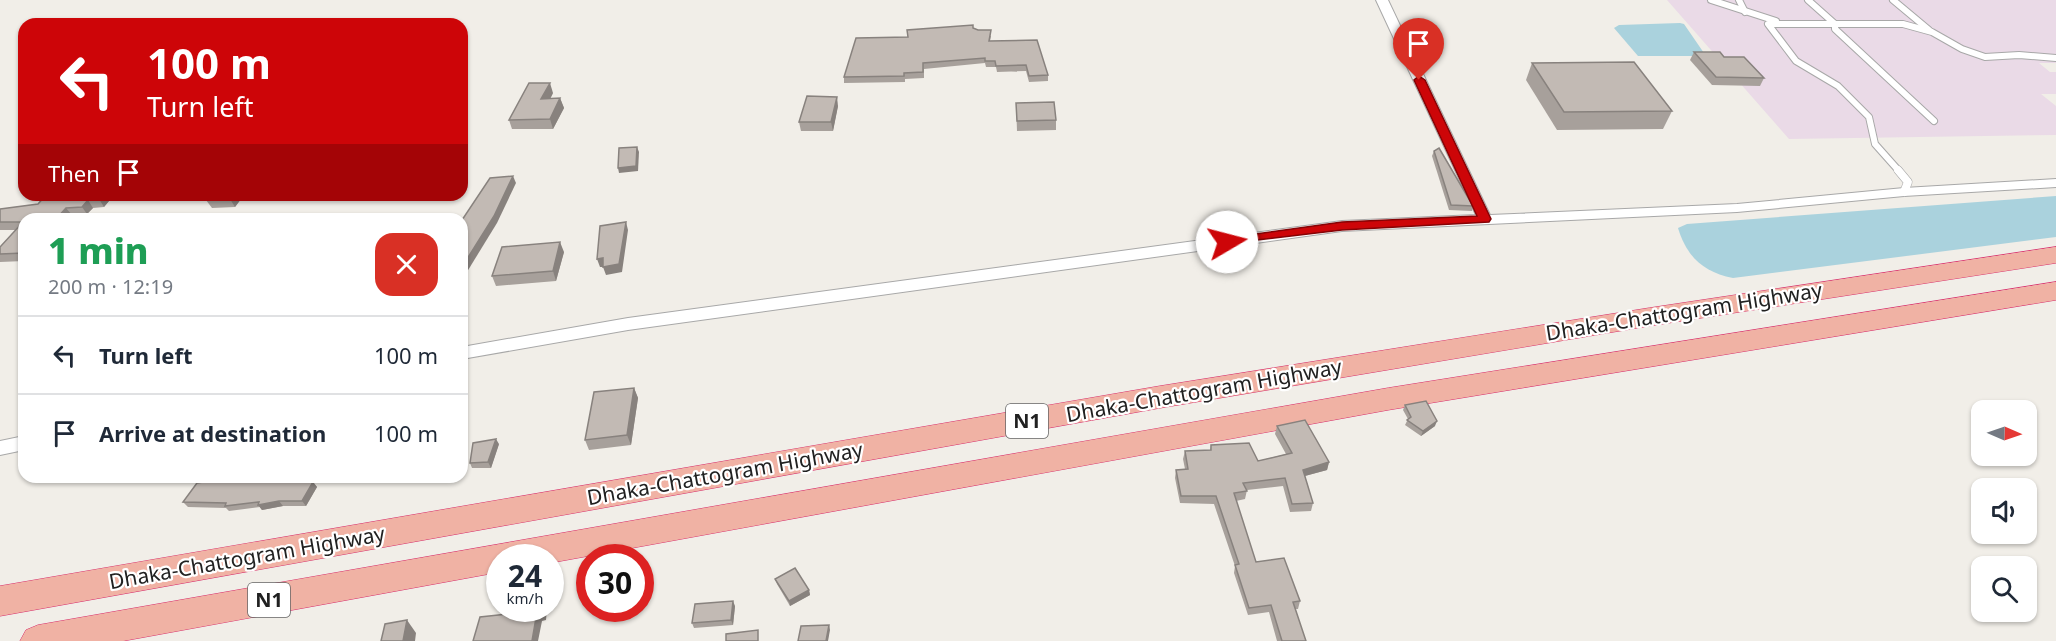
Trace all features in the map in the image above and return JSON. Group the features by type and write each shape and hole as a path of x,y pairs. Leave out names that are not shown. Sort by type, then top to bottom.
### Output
{"highway":[{"name":"Dhaka-Chattogram Highway","path":"0,601 1172,395 1638,319 2056,255"},
{"name":"Dhaka-Chattogram Highway","path":"564,547 1388,399 2056,291"},
{"name":"Dhaka-Chattogram Highway","path":"38,641 486,561"}],"street":[{"path":"1382,0 1485,219"},
{"path":"468,352 628,324 1342,226 1737,208 1904,192 2056,183"},
{"path":"0,448 18,444"}],"lane":[{"path":"1711,0 1779,22"},
{"path":"1740,0 1745,12"},
{"path":"1808,0 1835,24 1835,29 1934,121"},
{"path":"1893,0 1932,32 1962,49 1985,57 2047,56 2056,58"},
{"path":"1904,192 1908,182 1875,144 1869,117 1838,86 1796,61 1786,52 1768,24 1779,22 1903,24 1932,32"}],"shaded area":[{"path":"1667,0 2056,0 2056,63 2039,63 2050,72 2056,72 2056,94 2041,94 2056,106 2056,135 1789,139"}],"water":[{"path":"1684,24 1706,56 1638,56 1614,28 1619,25"},
{"path":"2056,196 2056,237 1733,278 1713,272 1698,262 1686,247 1678,228 1687,224"}],"building":[{"path":"973,25 973,28 978,30 991,30 989,41 1037,40 1048,75 1029,76 1026,65 996,66 995,61 985,61 985,58 923,63 923,72 904,73 904,76 844,77 856,38 908,37 907,30"},
{"path":"1694,52 1720,52 1724,57 1744,57 1764,78 1716,77"},
{"path":"1634,62 1672,111 1564,112 1532,63"},
{"path":"529,83 550,83 541,99 560,98 550,119 509,120"},
{"path":"807,96 837,97 831,122 799,122"},
{"path":"1054,102 1056,120 1017,121 1016,103"},
{"path":"637,147 636,166 618,168 619,148"},
{"path":"1439,148 1473,206 1451,205 1434,151"},
{"path":"513,176 494,216 468,257 467,213 490,178"},
{"path":"41,201 87,201 82,207 66,208 61,213 18,213 18,222 0,222 0,209 38,204"},
{"path":"626,222 619,264 603,267 603,258 597,259 600,226"},
{"path":"18,227 18,253 0,254 0,247"},
{"path":"560,242 553,271 492,276 502,247"},
{"path":"634,388 627,435 585,440 594,392"},
{"path":"1426,401 1437,421 1423,431 1407,420 1411,417 1405,405"},
{"path":"1305,420 1329,462 1303,470 1313,503 1292,504 1285,478 1243,483 1247,491 1234,493 1256,562 1284,558 1300,601 1293,602 1306,641 1282,641 1271,605 1249,608 1235,565 1239,564 1216,496 1181,496 1176,470 1188,469 1185,451 1211,450 1211,445 1249,443 1258,461 1292,453 1277,426"},
{"path":"496,439 488,462 470,463 473,443"},
{"path":"197,483 312,483 302,501 225,506 226,503 183,502"},
{"path":"795,568 809,590 789,601 775,579"},
{"path":"733,601 731,620 692,623 695,604"},
{"path":"486,616 486,622 535,622 532,641 473,641 480,617"},
{"path":"407,620 403,641 381,641 385,624"},
{"path":"829,625 826,641 798,641 801,626"},
{"path":"758,630 758,641 726,641 726,634"}],"route":[{"path":"1227,242 1342,226 1485,219 1419,80"}]}
